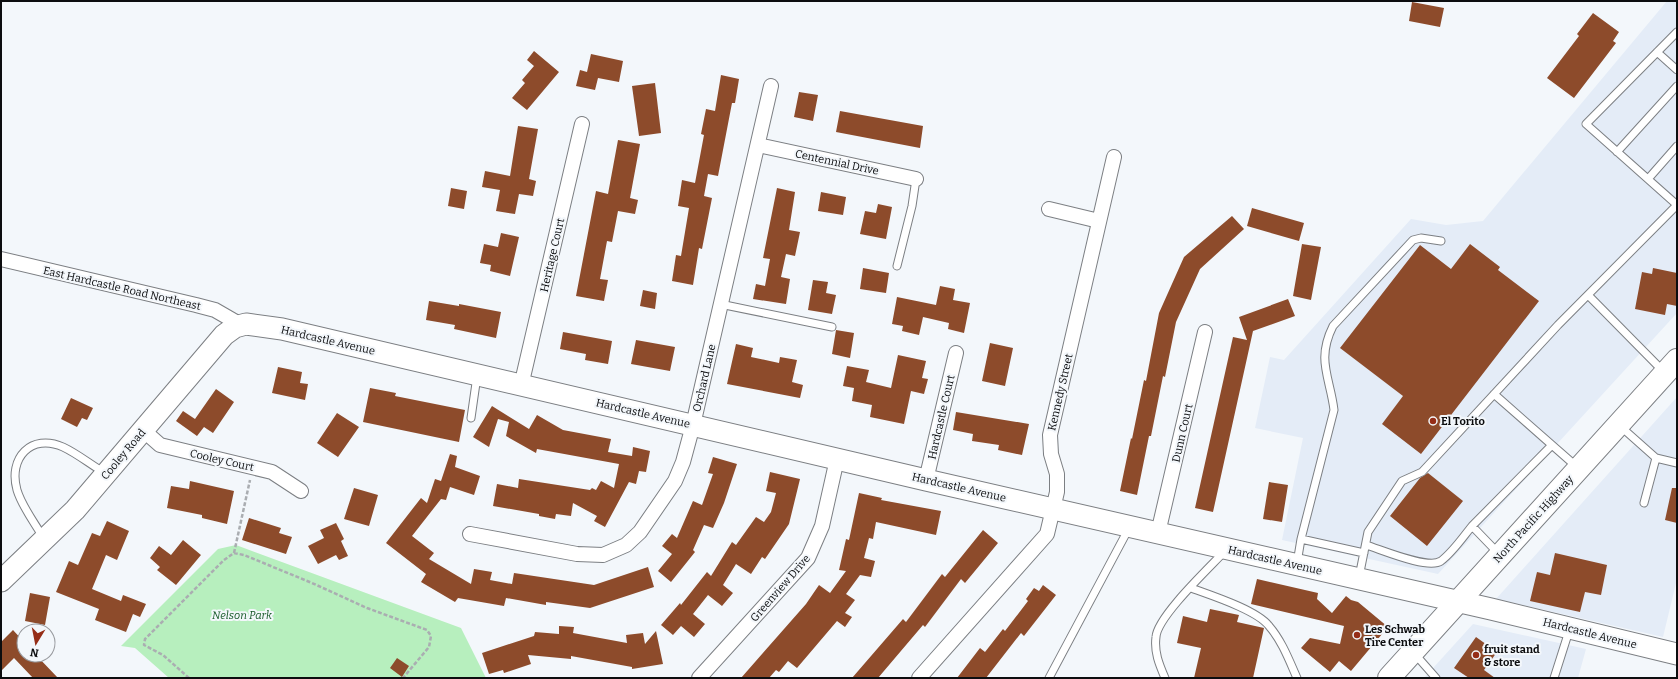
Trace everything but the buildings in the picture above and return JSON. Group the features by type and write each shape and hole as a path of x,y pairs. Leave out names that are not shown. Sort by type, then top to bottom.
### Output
{"main road":[{"name":"North Pacific Highway","path":"1389,678 1671,367"}],"street":[{"name":"Orchard Lane","path":"470,534 577,554 603,555 626,545 640,532 675,481 683,462 693,425 771,86"},
{"name":"Heritage Court","path":"521,386 582,124"},
{"name":"Centennial Drive","path":"758,145 916,178"},
{"name":"Kennedy Street","path":"919,678 1044,539 1054,509 1057,492 1056,474 1051,454 1050,435 1114,157"},
{"path":"1049,209 1099,221"},
{"name":"East Hardcastle Road Northeast","path":"1,259 215,310 240,325"},
{"name":"Hardcastle Avenue","path":"240,325 258,325 282,329 477,376 1359,579 1677,654"},
{"name":"Cooley Road","path":"1,581 45,540 107,474 216,342 229,330 240,325"},
{"name":"Dunn Court","path":"1158,533 1205,332"},
{"name":"Hardcastle Court","path":"926,480 956,353"},
{"name":"Cooley Court","path":"143,430 160,445 278,474 301,491"},
{"name":"Greenview Drive","path":"699,678 808,558 822,526 837,459"}],"lane":[{"path":"1359,579 1368,532 1402,481 1422,472 1588,295 1677,205 1586,124 1677,32"},
{"path":"1657,52 1677,70"},
{"path":"1617,152 1677,86"},
{"path":"1648,178 1677,146"},
{"path":"897,266 912,206 916,178"},
{"path":"1297,565 1301,540 1334,410 1328,384 1324,352 1326,340 1333,326 1413,240 1431,239 1441,241"},
{"path":"1588,295 1671,367"},
{"path":"720,304 832,327"},
{"path":"471,418 477,376"},
{"path":"1494,394 1579,469"},
{"path":"1618,425 1656,458 1677,462"},
{"path":"45,540 17,490 16,466 29,446 38,443 62,447 107,474"},
{"path":"1366,545 1419,562 1440,562 1472,526 1552,445"},
{"path":"1644,503 1656,458"},
{"path":"1049,678 1130,526"},
{"path":"1472,526 1500,555"},
{"path":"1301,540 1364,554"},
{"path":"1165,678 1156,657 1156,636 1158,627 1167,614 1227,549"},
{"path":"1191,588 1251,613 1268,624 1286,653 1297,678"},
{"path":"1554,678 1570,628"},
{"path":"1413,652 1436,678"}],"path":[{"path":"189,678 163,655 147,648 144,645 145,639 224,560 234,553 253,467"},
{"path":"234,553 244,555 367,608 427,630 431,636 429,647 403,678"}],"shaded area":[{"path":"1667,1 1677,1 1677,313 1438,574 1282,540 1303,438 1255,428 1270,357 1284,360 1411,219 1446,225 1483,221"},
{"path":"1677,397 1677,579 1663,637 1496,599"},
{"path":"1473,624 1586,649 1578,678 1424,678"}],"green space":[{"name":"Nelson Park","path":"236,545 461,628 486,678 169,678 135,648 121,646 218,549"}],"place":[{"name":"El Torito","path":"1433,421"},
{"name":"Les Schwab Tire Center","path":"1357,635"},
{"name":"fruit stand & store","path":"1476,655"}]}
